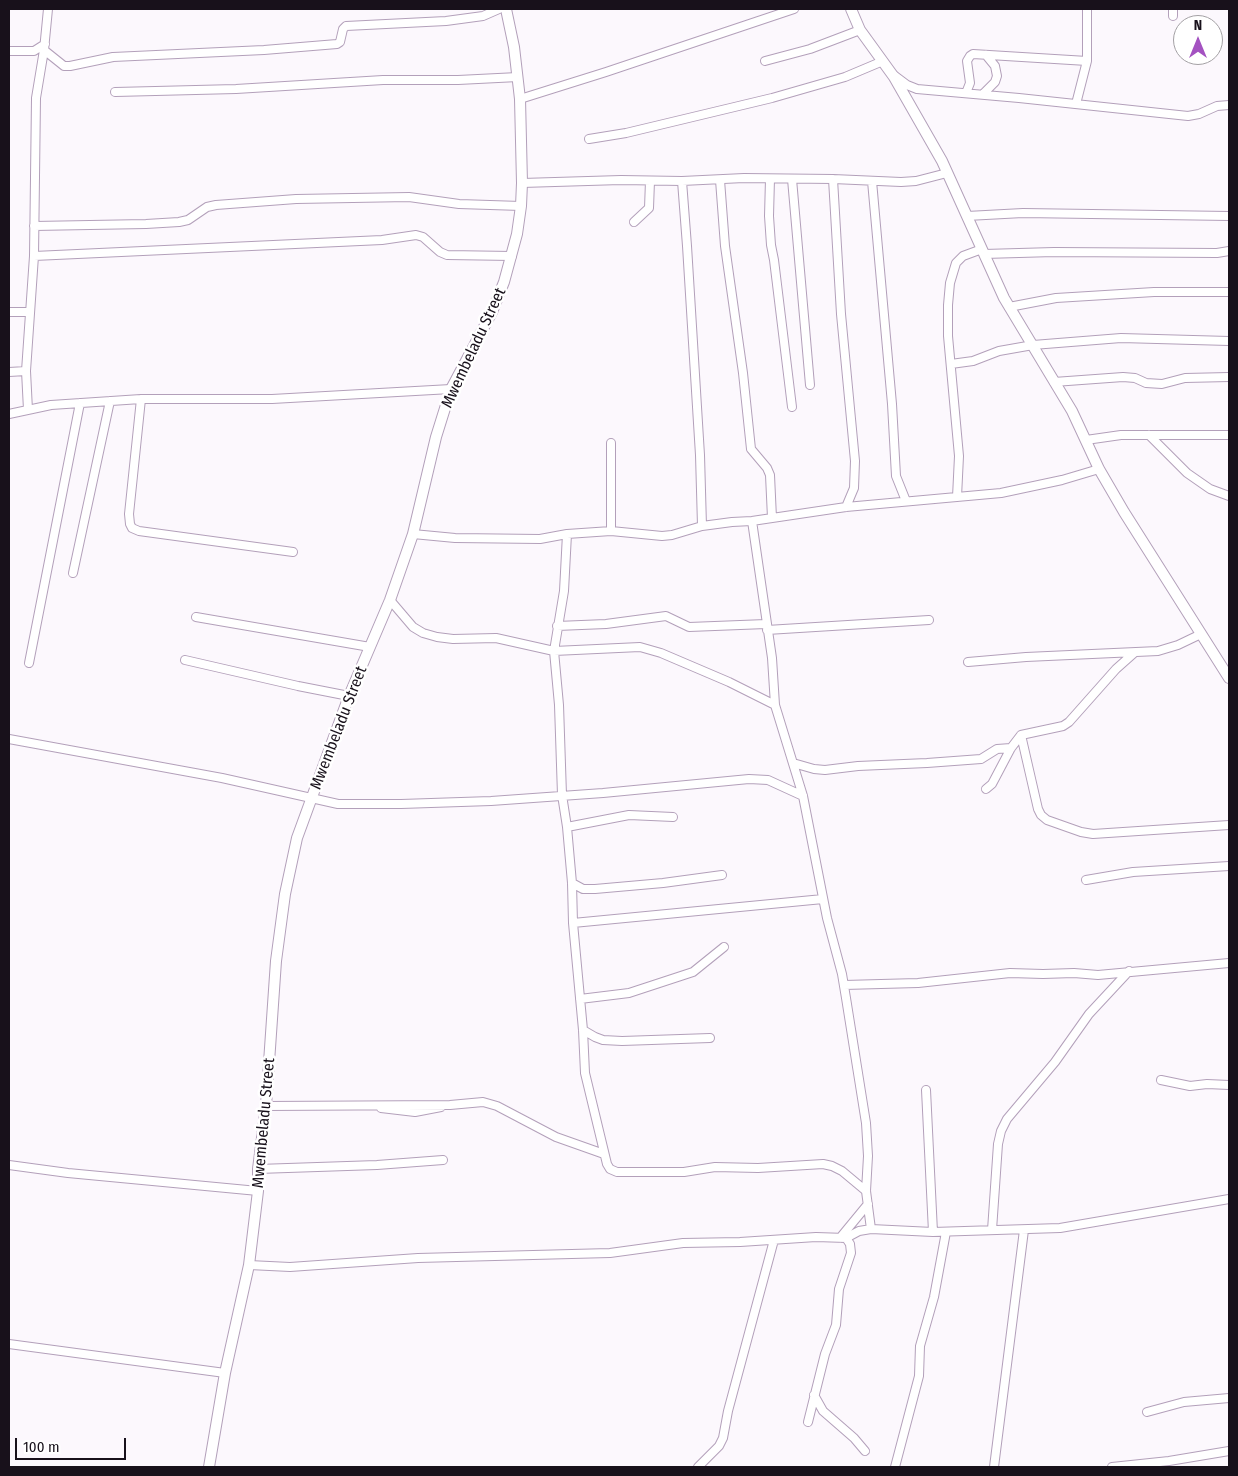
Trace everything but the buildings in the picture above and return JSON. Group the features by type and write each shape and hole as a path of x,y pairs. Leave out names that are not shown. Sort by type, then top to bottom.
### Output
{"street":[{"path":"28,410 26,371 34,256 36,98 48,9"},
{"path":"44,47 64,66 70,66 113,57 264,50 337,44 340,42 346,26 446,21 483,16 499,9"},
{"name":"Mwembeladu Street","path":"209,1467 225,1373 249,1265 266,1106 276,961 285,894 297,838 349,696 390,600 413,534 436,437 451,389 492,312 512,256 521,206 520,99 506,9"},
{"path":"520,99 794,9"},
{"path":"850,9 860,30 891,73 947,173 1004,298 1072,410 1099,469 1229,678"},
{"path":"1076,104 1087,61 1087,9"},
{"path":"765,61 794,54 860,30"},
{"path":"9,51 34,51 44,47"},
{"path":"966,93 970,83 967,65 968,58 973,54 1087,61"},
{"path":"983,94 995,82 997,76 995,66 986,55"},
{"path":"589,139 626,133 822,85 883,61"},
{"path":"891,73 906,85 918,89 1188,116 1199,114 1217,106 1229,105"},
{"path":"115,92 236,89 383,80 458,80 518,77"},
{"path":"522,183 770,179 901,182 916,181 947,173"},
{"path":"770,179 769,216 771,245 776,269 792,407"},
{"path":"833,179 841,314 855,461 854,488 846,507"},
{"path":"720,180 725,246 743,373 751,449 753,454 768,468 772,518"},
{"path":"792,180 810,385"},
{"path":"634,222 649,208 650,181"},
{"path":"682,181 700,455 702,526"},
{"path":"872,181 892,404 896,476 906,502"},
{"path":"34,226 179,222 188,220 207,207 216,205 296,199 409,197 459,204 521,206"},
{"path":"967,216 1023,213 1229,216"},
{"path":"34,256 382,240 416,235 423,237 440,252 447,255 512,256"},
{"path":"957,497 959,456 948,320 950,283 956,264 963,256 983,252 1229,251"},
{"path":"1010,307 1056,298 1154,292 1229,292"},
{"path":"9,312 30,312"},
{"path":"951,364 973,361 998,351 1032,344 1120,338 1229,341"},
{"path":"9,372 26,371"},
{"path":"1054,382 1123,377 1135,378 1146,383 1162,384 1185,378 1229,377"},
{"path":"9,414 51,405 142,399 272,399 451,389"},
{"path":"142,399 129,514 132,528 139,531 294,552"},
{"path":"73,574 110,401"},
{"path":"29,663 80,403"},
{"path":"1086,440 1121,435 1229,435"},
{"path":"1149,435 1187,473 1210,489 1229,496"},
{"path":"610,531 611,444"},
{"path":"413,534 455,538 531,538 610,531 662,536 682,533 702,526 752,521 846,507 986,495 1026,488 1099,469"},
{"path":"752,521 772,658 775,705 803,796 823,899 844,985 866,1123 868,1156 866,1191 871,1229"},
{"path":"567,534 564,591 554,651 559,705 562,795 568,827 572,883 572,923 584,1030 585,1073 604,1154 610,1169 618,1172 684,1172 715,1167 758,1168 823,1164 842,1171 866,1191"},
{"path":"390,600 413,627 423,633 437,637 453,639 496,638 554,651 640,647 661,653 729,682 775,705"},
{"path":"557,626 606,624 666,616 690,627 767,627 929,620"},
{"path":"196,618 370,648"},
{"path":"968,662 1070,654 1158,651 1178,645 1201,634"},
{"path":"986,789 992,784 1011,748 1022,735 1063,726 1069,722 1116,669 1135,652"},
{"path":"185,660 349,696"},
{"path":"1022,735 1038,809 1047,820 1081,832 1093,834 1229,825"},
{"path":"9,739 222,778 338,804 491,801 603,793 749,779 768,780 803,796"},
{"path":"793,764 825,770 858,766 934,763 981,759 997,749 1011,748"},
{"path":"568,827 629,815 673,817"},
{"path":"1086,880 1133,872 1229,866"},
{"path":"572,883 583,889 595,889 722,875"},
{"path":"572,923 823,899"},
{"path":"580,999 629,993 693,972 724,947"},
{"path":"844,985 918,983 1010,973 1043,974 1074,972 1098,975 1229,963"},
{"path":"992,1230 998,1144 1001,1131 1007,1119 1055,1062 1089,1014 1128,971"},
{"path":"584,1030 603,1040 710,1038"},
{"path":"1161,1080 1190,1086 1207,1084 1229,1085"},
{"path":"926,1090 933,1232"},
{"path":"266,1106 454,1104 475,1102 491,1104 556,1137 604,1154"},
{"path":"258,1169 443,1160"},
{"path":"9,1164 77,1174 258,1191"},
{"path":"249,1265 290,1267 418,1258 610,1253 683,1243 740,1242 816,1237 843,1238 871,1229 933,1232 1024,1230 1085,1224 1229,1199"},
{"path":"843,1238 868,1204"},
{"path":"994,1467 1024,1230"},
{"path":"895,1467 917,1386 920,1346 934,1297 946,1232"},
{"path":"808,1422 825,1354 836,1324 839,1289 851,1254 850,1244 843,1238"},
{"path":"698,1467 719,1446 723,1438 728,1411 774,1240"},
{"path":"9,1344 225,1373"},
{"path":"814,1395 824,1411 854,1438 865,1451"},
{"path":"1148,1412 1184,1402 1229,1398"},
{"path":"1112,1467 1169,1464 1229,1452"}]}
